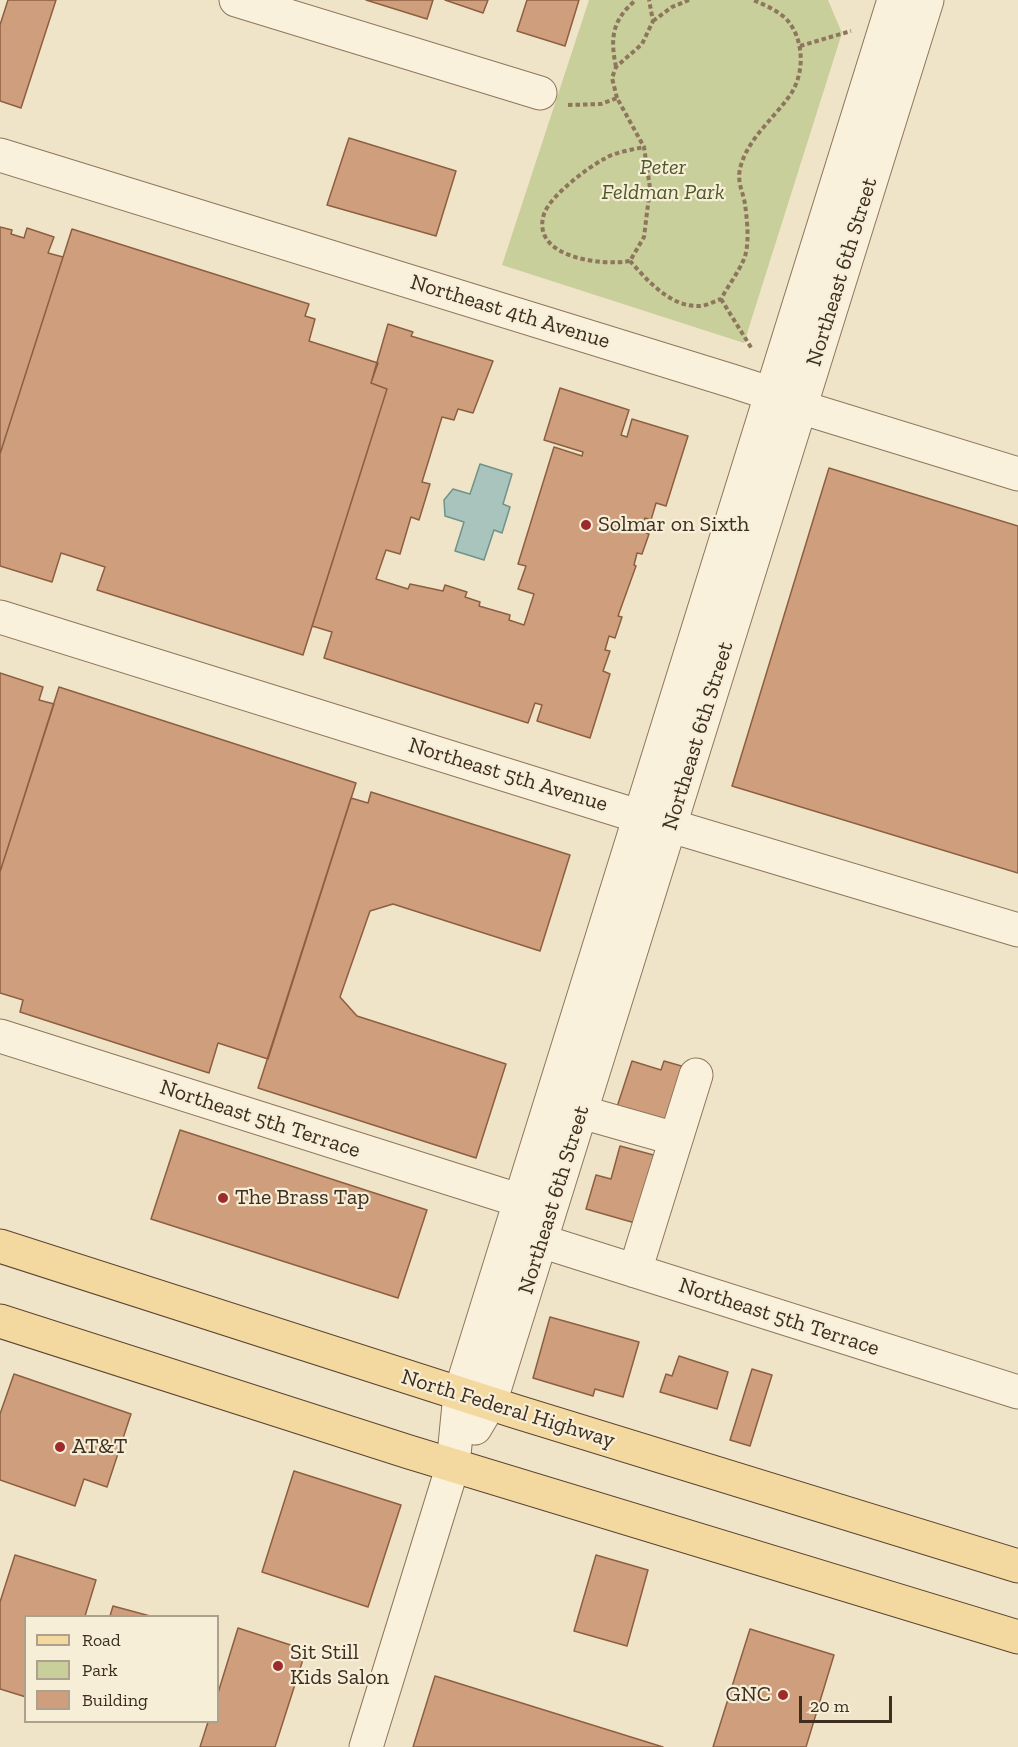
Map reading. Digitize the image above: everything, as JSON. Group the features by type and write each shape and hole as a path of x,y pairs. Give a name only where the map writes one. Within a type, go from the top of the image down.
{"main road":[{"name":"North Federal Highway","path":"0,1246 475,1399 1018,1566"},
{"path":"0,1321 453,1465 1018,1637"}],"street":[{"path":"236,0 540,93"},
{"name":"Northeast 6th Street","path":"475,1399 520,1201 656,821 786,401 894,0"},
{"name":"Northeast 6th Street","path":"786,401 927,0"},
{"name":"Northeast 4th Avenue","path":"0,155 1018,474"},
{"name":"Northeast 5th Avenue","path":"0,617 656,821 1018,930"},
{"name":"Northeast 6th Street","path":"366,1747 475,1399 541,1241 581,1112 656,821"},
{"name":"Northeast 5th Terrace","path":"0,1036 520,1201"},
{"path":"635,1271 696,1075"},
{"path":"581,1112 676,1139"},
{"name":"Northeast 5th Terrace","path":"541,1241 1018,1392"}],"path":[{"path":"616,67 611,43 617,21 636,0"},
{"path":"649,0 653,21"},
{"path":"644,147 605,158 552,199 543,215 543,231 550,243 567,255 613,264 630,261 644,237 650,188 644,147 617,98 612,78 616,67 642,44 653,21 672,7 689,0"},
{"path":"630,261 645,278 679,302 700,306 721,299 745,258 747,232 744,203 738,180 740,168 756,138 790,96 798,77 802,53 787,20 770,7 753,0"},
{"path":"800,46 851,31"},
{"path":"540,93 559,103 570,105 601,104 617,98"},
{"path":"721,299 754,353"}],"green space":[{"name":"Peter Feldman Park","path":"589,0 828,0 842,33 744,343 502,265"}],"water":[{"path":"480,464 512,474 503,504 510,507 502,533 494,530 484,560 455,551 464,522 445,516 444,500 453,489 470,494"}],"building":[{"path":"8,0 56,0 21,108 0,101 0,25"},
{"path":"366,0 433,0 427,19"},
{"path":"445,0 488,0 483,13"},
{"path":"527,0 579,0 565,46 517,31"},
{"path":"349,138 456,171 436,236 327,205"},
{"path":"0,227 12,230 11,234 24,238 27,228 54,237 48,253 63,257 0,454"},
{"path":"72,229 309,304 305,316 315,319 309,341 378,363 371,383 387,389 303,655 97,590 105,567 61,553 52,582 0,566 0,454"},
{"name":"Solmar on Sixth","path":"388,324 413,332 411,336 493,361 473,413 458,409 454,420 442,417 422,482 430,484 419,520 411,517 400,554 386,550 376,579 408,589 410,584 443,591 445,585 467,592 465,597 480,602 479,606 510,615 509,620 524,625 534,594 518,589 526,566 518,564 554,447 582,456 583,452 544,440 560,388 629,410 621,435 627,437 632,419 688,436 666,506 656,503 651,520 645,518 641,531 649,534 642,554 637,553 634,565 636,566 618,616 622,617 615,638 609,636 605,650 610,651 603,671 610,674 590,738 537,721 542,705 535,703 528,723 324,658 332,632 312,626 387,389 371,383"},
{"path":"829,468 1018,526 1018,873 732,786"},
{"path":"0,673 43,687 39,700 54,704 0,872"},
{"path":"59,687 356,783 268,1059 218,1043 209,1073 20,1012 23,1000 0,993 0,872"},
{"path":"371,792 570,855 540,951 393,904 370,911 340,997 357,1016 506,1064 476,1158 258,1088 351,798 368,803"},
{"path":"632,1061 661,1070 664,1061 685,1067 667,1126 616,1110"},
{"path":"180,1130 427,1210 398,1298 151,1219"},
{"path":"620,1146 661,1157 642,1225 586,1209 596,1175 611,1179"},
{"path":"550,1317 639,1342 623,1397 595,1389 593,1396 533,1378"},
{"path":"679,1356 728,1372 717,1409 660,1392 666,1374 672,1376"},
{"path":"752,1369 772,1375 750,1446 730,1440"},
{"name":"AT&T","path":"14,1374 131,1414 107,1487 84,1479 75,1506 0,1480 0,1414"},
{"path":"294,1471 401,1505 368,1607 262,1572"},
{"path":"15,1555 96,1580 85,1615 24,1615 24,1696 0,1689 0,1602"},
{"path":"596,1555 648,1570 627,1646 574,1631"},
{"path":"113,1606 146,1615 110,1615"},
{"path":"238,1628 306,1650 275,1747 200,1747 208,1723 219,1723 219,1690"},
{"path":"750,1629 834,1655 806,1747 713,1747"},
{"path":"435,1676 663,1747 413,1747"}],"place":[{"name":"Solmar on Sixth","path":"586,525"},
{"name":"The Brass Tap","path":"223,1198"},
{"name":"AT&T","path":"60,1447"},
{"name":"Sit Still Kids Salon","path":"278,1666"},
{"name":"GNC","path":"783,1695"}]}
